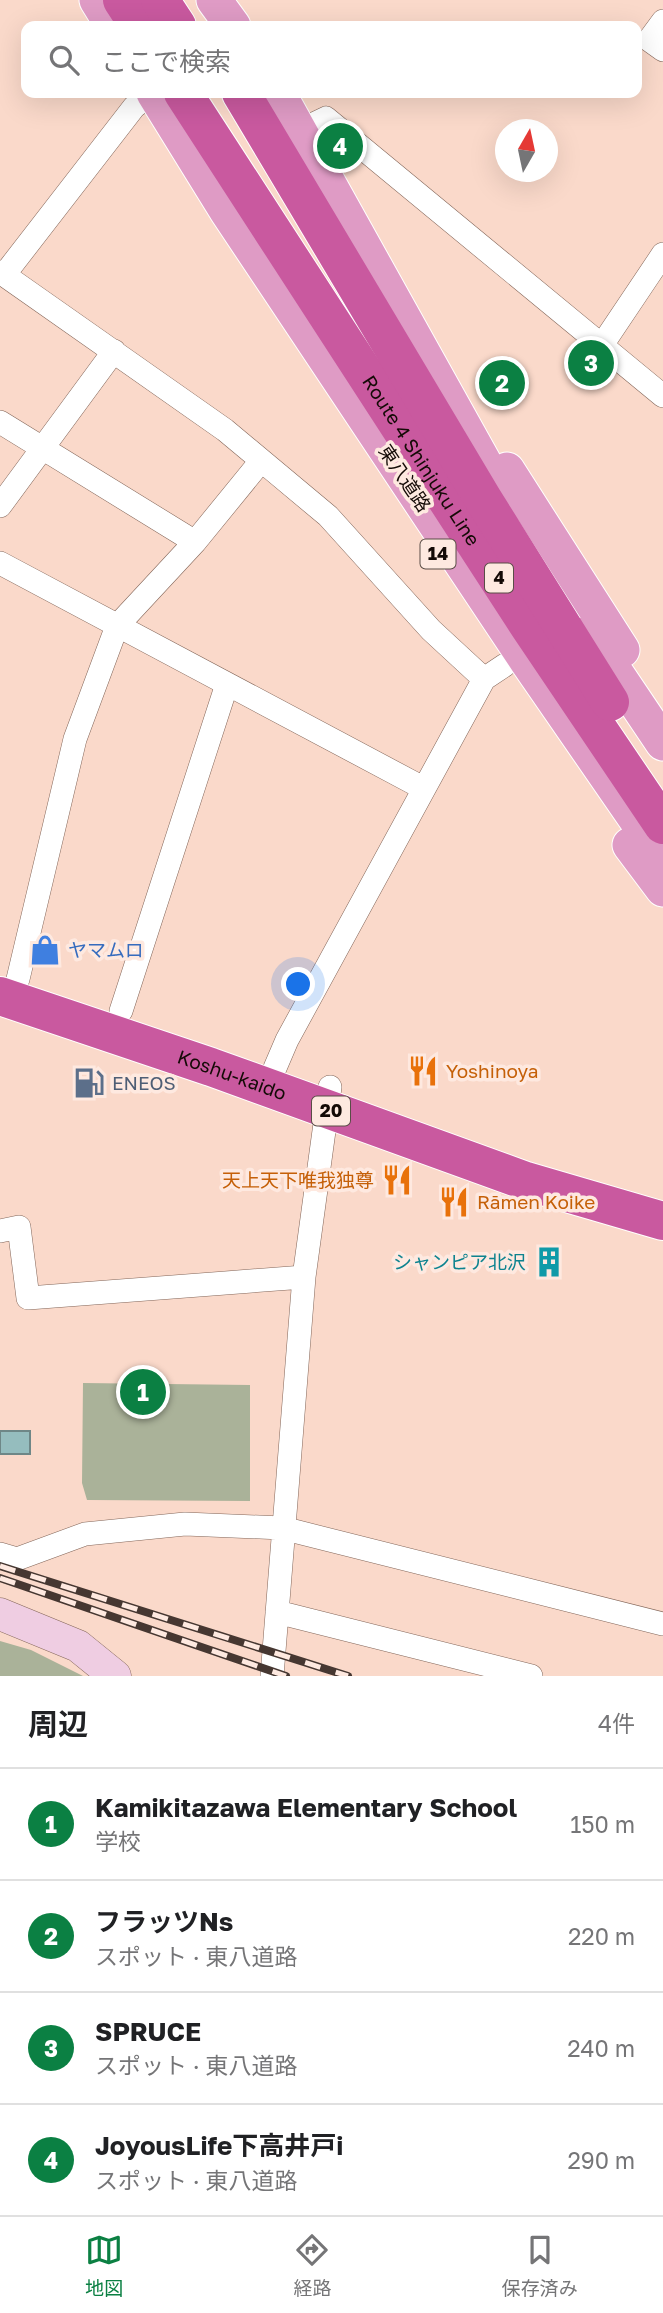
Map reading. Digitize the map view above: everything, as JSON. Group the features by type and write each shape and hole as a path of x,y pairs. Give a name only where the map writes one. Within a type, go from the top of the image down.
{"highway":[{"path":"122,0 136,21"},
{"path":"142,0 156,21"},
{"path":"160,0 174,21"},
{"path":"183,0 197,21"},
{"name":"Route 4 Shinjuku Line","path":"187,98 354,320 663,779"},
{"path":"203,98 354,320"},
{"path":"223,98 354,320"},
{"name":"Route 4 Shinjuku Line","path":"244,98 354,320 530,628 663,825"},
{"name":"Koshu-kaido","path":"6,983 121,1012 275,1068 329,1098 526,1181 663,1221"},
{"name":"Koshu-kaido","path":"6,983 329,1098 663,1196"}],"main road":[{"path":"97,0 110,21"},
{"path":"214,0 229,21"},
{"name":"東八道路","path":"156,98 227,211 663,858"},
{"path":"281,98 512,513 663,743"},
{"name":"14","path":"227,211 494,672 663,888"},
{"path":"365,249 663,712"}],"street":[{"path":"663,22 649,40 663,50"},
{"path":"146,98 134,107 2,273 225,430 328,516 431,630 494,672 424,788 286,1040 275,1068"},
{"path":"301,130 326,118 663,396"},
{"path":"601,345 663,254"},
{"path":"0,506 114,351"},
{"path":"0,422 195,542"},
{"path":"6,983 75,739 117,626 195,542 261,461"},
{"path":"0,563 424,788"},
{"path":"121,1012 228,684"},
{"path":"272,1676 304,1277 329,1098"},
{"path":"0,1231 19,1227 28,1298 304,1277"},
{"path":"0,1554 17,1559 85,1534 186,1524 282,1528 663,1624"},
{"path":"277,1612 531,1676"},
{"path":"0,1614 78,1646 116,1676"}],"green space":[{"path":"83,1383 250,1385 250,1501 87,1500 82,1483"},
{"path":"0,1641 31,1650 83,1676 0,1676"}],"water":[{"path":"0,1431 30,1431 30,1454 0,1454"}],"railway":[{"path":"0,1566 348,1676"},
{"path":"0,1578 286,1676"}],"place":[{"name":"JoyousLife下高井戸i","path":"340,146"},
{"name":"SPRUCE","path":"591,363"},
{"name":"フラッツNs","path":"502,383"},
{"name":"ヤマムロ","path":"45,950"},
{"name":"Yoshinoya","path":"423,1071"},
{"name":"ENEOS","path":"89,1083"},
{"name":"天上天下唯我独尊","path":"397,1180"},
{"name":"Rāmen Koike","path":"454,1202"},
{"name":"シャンピア北沢","path":"549,1262"},
{"name":"Kamikitazawa Elementary School","path":"143,1392"}]}
